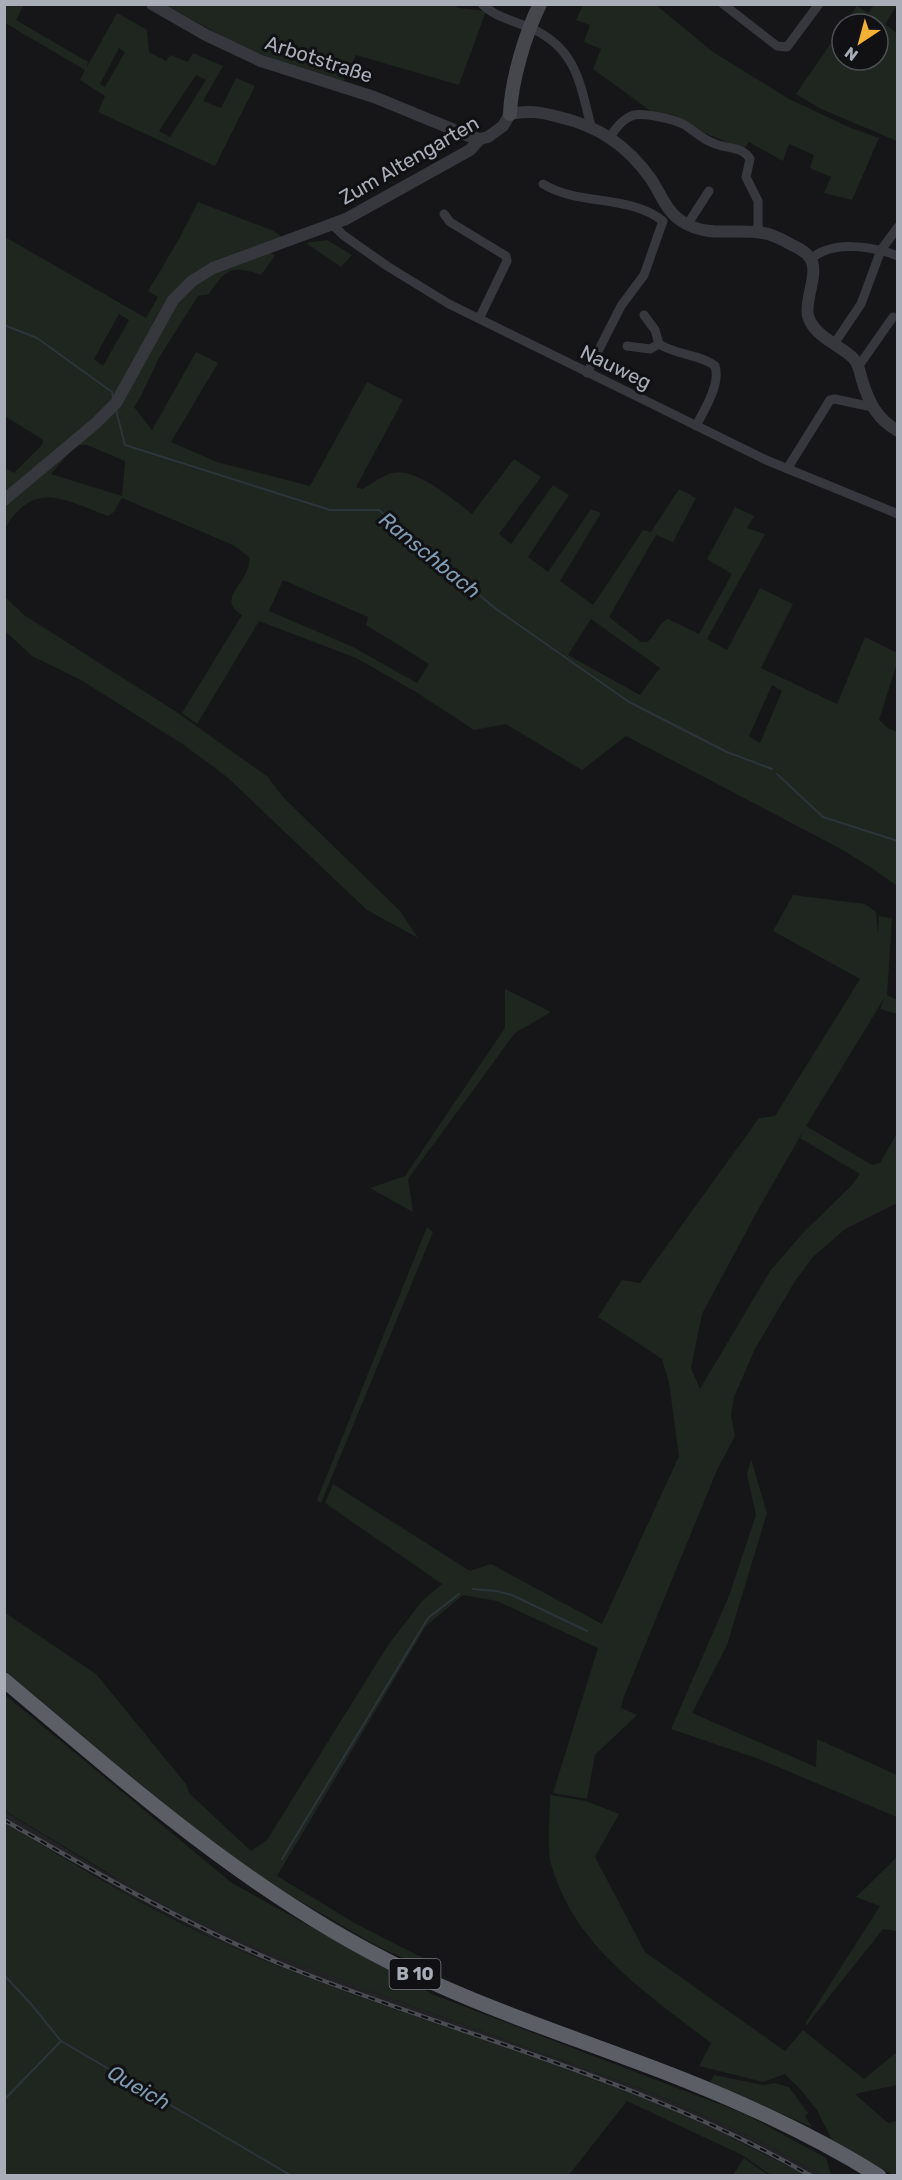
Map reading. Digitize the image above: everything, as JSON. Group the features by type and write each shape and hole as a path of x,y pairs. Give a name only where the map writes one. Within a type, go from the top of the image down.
{"highway":[{"name":"B 10","path":"4,1680 172,1820 233,1866 358,1945 454,1992 723,2096 809,2137 879,2175"}],"main road":[{"path":"510,114 511,97 529,28 540,4"}],"street":[{"name":"Arbotstraße","path":"152,4 206,35 261,62 374,97 480,139"},
{"path":"482,4 499,16 529,28 555,45 574,64 591,126"},
{"path":"723,4 782,48 787,47 819,4"},
{"path":"510,114 537,111 591,126 610,137 640,166 669,219"},
{"name":"Zum Altengarten","path":"4,500 114,405 173,300 187,285 213,268 333,225 464,154 480,139 488,137 503,126 510,114"},
{"path":"610,137 629,118 636,115 676,121 721,147 743,151 750,159 746,177 758,201 758,232"},
{"path":"543,184 564,192 642,209 714,232 758,232 782,239 800,249 811,259 813,271 808,317 817,330 854,359 872,407 883,421 897,431"},
{"path":"687,225 709,191"},
{"path":"444,214 450,222 507,256 507,261 478,319"},
{"path":"587,373 621,306 644,275 669,219"},
{"name":"Nauweg","path":"333,225 351,241 412,283 478,319 787,469 897,514"},
{"path":"834,344 861,304 881,250 897,227"},
{"path":"811,259 832,248 867,248 897,256"},
{"path":"644,315 655,330 659,344 670,351 707,361 715,366 714,385 696,426"},
{"path":"858,367 893,317"},
{"path":"627,346 650,349 659,344"},
{"path":"787,469 830,400 836,399 872,407"}],"shaded area":[{"path":"449,4 459,8 486,11 459,85 356,55 343,82 275,60 227,39 166,5"},
{"path":"6,5 24,5 16,20 88,62 87,67 117,13 147,30 149,52 166,61 170,55 188,62 193,53 223,66 203,101 221,108 236,78 255,86 215,166 98,112 105,96 80,80 85,70 5,23","holes":["119,48 125,52 105,87 100,84","196,75 206,80 170,137 159,131"]},
{"path":"583,5 656,5 713,52 789,99 851,128 879,138 852,200 824,193 831,177 810,168 814,155 789,144 783,161 749,142 744,149 695,129 675,115 652,112 593,69 601,49 584,42 590,25 576,20"},
{"path":"874,5 897,5 890,16 890,12 869,12"},
{"path":"857,6 866,12 853,12"},
{"path":"890,28 897,33 897,141 821,109 796,94 830,44 830,72 890,72"},
{"path":"198,202 274,231 286,240 265,251 275,255 261,275 243,270 230,271 220,279 209,294 198,296 160,356 134,407 152,430 196,352 218,363 171,442 217,462 310,486 367,382 403,400 356,487 363,489 392,473 402,472 434,486 472,514 514,459 541,477 499,534 511,544 553,485 569,495 528,557 548,572 591,509 601,513 560,581 593,605 643,530 651,532 679,489 696,498 673,542 656,535 609,617 641,642 647,642 668,619 699,634 732,574 707,559 735,507 754,516 747,528 765,534 707,639 727,650 760,588 793,604 761,668 837,704 865,637 897,653 897,663 879,720 897,732 897,886 841,849 626,736 582,770 506,724 474,730 416,692 356,658 259,621 197,724 182,713 242,615 234,609 231,602 246,574 249,557 233,545 122,498 114,512 108,516 64,500 39,498 28,503 16,513 5,528 5,468 14,473 42,445 43,440 5,416 5,237 146,318 158,297 148,291","holes":["119,314 129,320 103,366 94,359","76,445 87,445 125,461 122,496 51,474","283,580 368,617 366,625 429,664 417,683 353,647 269,611","591,619 660,668 640,695 568,655","772,685 782,691 760,743 749,736"]},
{"path":"327,240 352,255 341,267 306,243"},
{"path":"5,597 24,615 175,711 268,777 282,796 400,911 418,938 367,910 227,777 184,745 81,680 32,656 5,631"},
{"path":"793,895 865,904 876,912 878,933 879,916 892,918 887,995 897,1000 897,1014 880,1009 885,997 806,1126 872,1165 880,1163 897,1133 897,1203 845,1229 813,1257 795,1281 755,1349 734,1397 731,1416 735,1436 717,1470 623,1699 621,1708 637,1715 595,1755 587,1799 553,1793 598,1648 497,1601 463,1595 426,1626 277,1876 358,1925 439,1966 434,1972 379,1947 272,1885 197,1831 5,1673 4,1612 96,1674 186,1784 189,1793 251,1851 267,1840 388,1645 422,1601 442,1584 325,1503 333,1484 470,1571 491,1564 602,1624 679,1456 669,1383 662,1359 598,1317 622,1280 640,1283 759,1118 775,1116 860,979 773,931","holes":["805,1128 800,1138 860,1174 770,1271 700,1389 691,1368 702,1314"]},
{"path":"505,989 551,1012 515,1033 408,1179 413,1212 370,1188 405,1176 505,1028"},
{"path":"427,1227 433,1232 321,1503 317,1500"},
{"path":"751,1459 767,1513 727,1645 692,1713 816,1767 817,1739 897,1775 897,1817 759,1759 671,1729 729,1596 756,1515 747,1474"},
{"path":"4,1694 232,1883 434,1995 745,2114 826,2158 831,2175 822,2175 756,2139 653,2093 253,1946 181,1913 108,1873 5,1811"},
{"path":"550,1795 586,1801 619,1814 595,1857 645,1952 785,2051 803,2030 864,2079 897,2052 897,2085 855,2094 888,2123 897,2121 897,2175 893,2175 832,2140 817,2110 785,2074 763,2082 699,2066 711,2043 616,1966 577,1920 562,1894 550,1858"},
{"path":"4,1811 108,1874 376,1993 653,2093 756,2139 822,2175 805,2175 748,2145 594,2080 306,1976 222,1943 129,1895 5,1823"},
{"path":"4,1823 139,1901 223,1943 361,1997 621,2090 701,2124 805,2175 771,2175 742,2155 627,2101 569,2175 5,2175"},
{"path":"897,1857 897,1931 883,1929 806,2026 806,2022 880,1906 856,1897"},
{"path":"714,2075 763,2085 775,2083 789,2087 808,2113 805,2116 812,2127 710,2082"},
{"path":"744,2158 768,2175 733,2175"}],"waterway":[{"name":"Ranschbach","path":"4,325 37,338 112,392 113,399"},
{"name":"Ranschbach","path":"116,410 125,445 330,510 379,510 496,609 629,702 727,752 772,769"},
{"name":"Ranschbach","path":"777,774 823,817 898,841"},
{"path":"473,1589 512,1595 587,1631"},
{"path":"282,1859 428,1618 459,1594"},
{"name":"Queich","path":"4,1975 61,2041 292,2176"},
{"path":"4,2100 60,2042"}],"railway":[{"path":"4,1820 148,1901 260,1955 363,1995 623,2088 750,2143 811,2176"}]}
